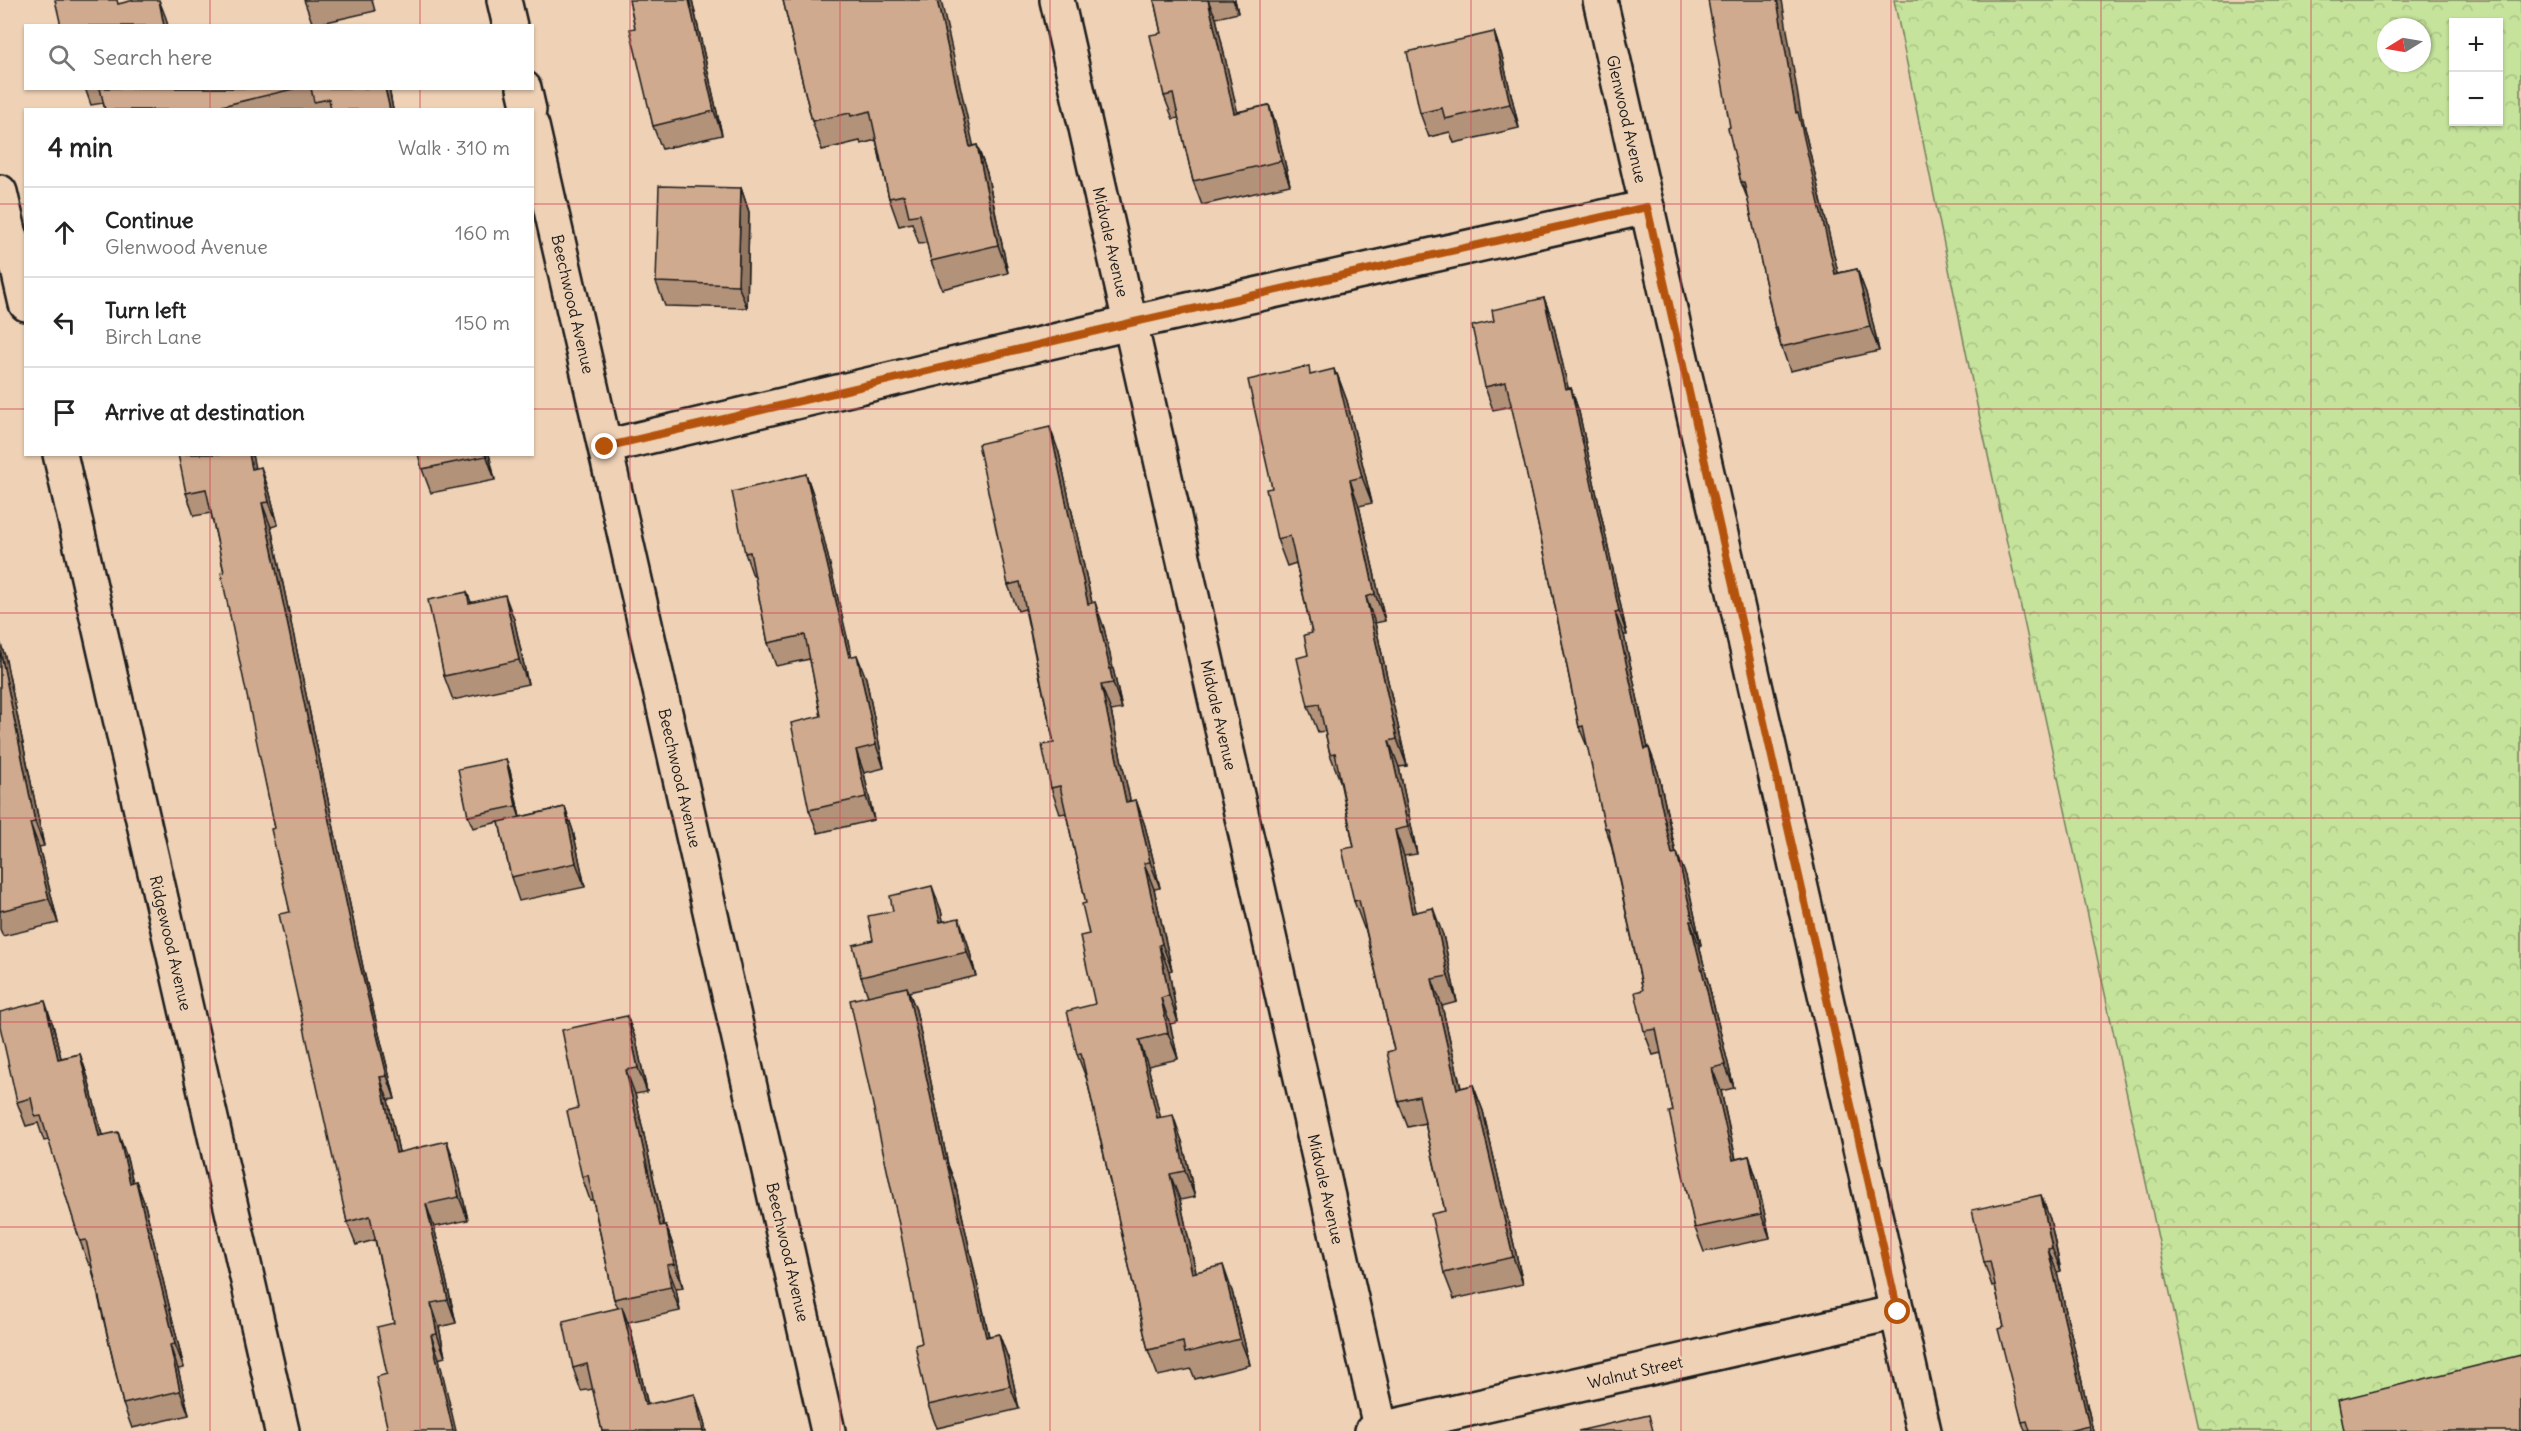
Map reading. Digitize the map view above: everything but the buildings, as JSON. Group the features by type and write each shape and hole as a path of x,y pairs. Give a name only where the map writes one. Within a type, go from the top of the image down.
{"street":[{"path":"504,0 510,24"},
{"name":"Midvale Avenue","path":"1057,0 1378,1430"},
{"name":"Glenwood Avenue","path":"1600,0 1924,1431"},
{"path":"524,90 529,108"},
{"name":"Beechwood Avenue","path":"534,135 828,1431"},
{"path":"0,192 24,295"},
{"path":"605,447 1130,323 1647,207"},
{"name":"Ridgewood Avenue","path":"60,456 282,1431"},
{"name":"Walnut Street","path":"1378,1430 1898,1312"}],"green space":[{"path":"1894,0 2521,0 2521,1393 2367,1431 2200,1431 1974,391"}],"route":[{"path":"605,447 1130,323 1647,207 1898,1312"}]}
